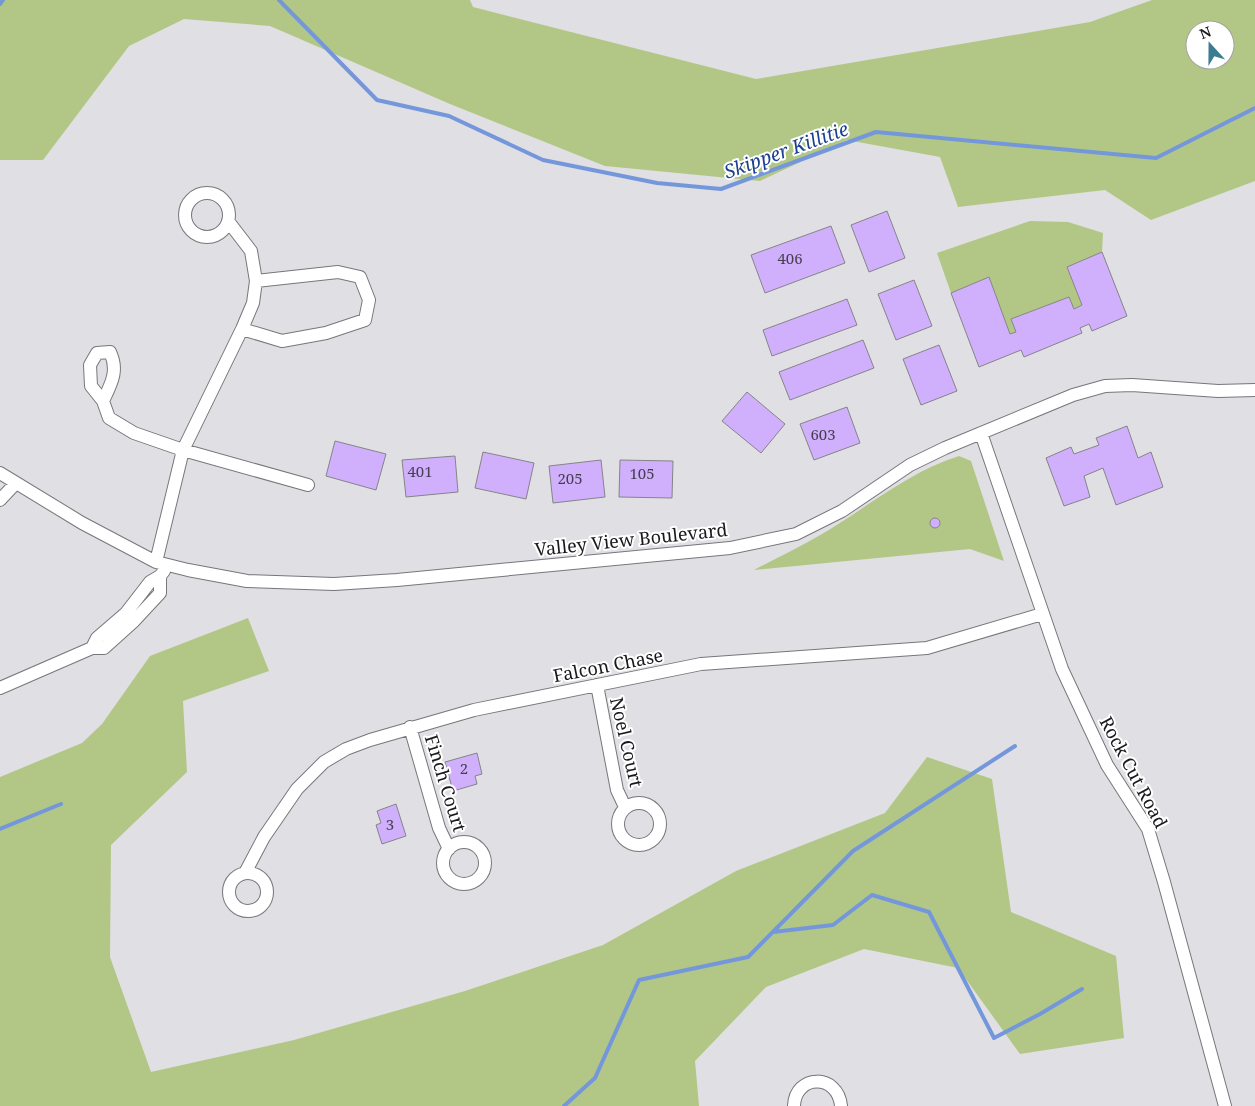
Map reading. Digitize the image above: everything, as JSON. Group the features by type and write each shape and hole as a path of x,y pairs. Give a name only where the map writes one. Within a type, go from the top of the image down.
{"street":[{"path":"156,562 183,450 253,303 256,281 251,251 228,221"},
{"path":"242,329 282,341 326,333 366,320 369,300 360,277 338,272 256,281"},
{"name":"Valley View Boulevard","path":"0,474 82,522 156,562 165,571 248,581 334,584 398,580 730,548 796,534 842,511 910,465 1073,395 1106,386 1132,385 1218,391 1255,390"},
{"path":"103,401 109,418 134,433 183,450 308,485"},
{"name":"Rock Cut Road","path":"981,434 1062,669 1106,765 1148,829 1225,1106"},
{"path":"0,500 16,483"},
{"path":"0,688 92,648 97,638 126,613 150,582 165,571"},
{"name":"Falcon Chase","path":"245,873 264,837 297,788 324,762 346,749 410,727 474,710 701,664 926,648 1042,614"},
{"name":"Noel Court","path":"597,685 617,790 626,807"},
{"name":"Finch Court","path":"410,727 439,828 449,849"},
{"path":"794,1106 797,1094 801,1088 815,1081 831,1085 840,1098 841,1106"}],"green space":[{"path":"0,0 470,0 473,7 756,79 1090,22 1152,0 1255,0 1255,181 1151,220 1105,190 958,207 940,157 847,140 760,181 605,166 450,104 270,26 184,19 129,46 43,160 0,160"},
{"path":"1030,221 1068,222 1103,233 1102,252 1067,267 1082,305 1074,309 1069,297 1011,319 1016,332 1010,334 989,277 951,293 937,253"},
{"path":"959,456 971,461 1004,561 970,549 754,570 822,534 905,481 940,463"},
{"path":"248,618 269,671 183,701 187,772 111,845 110,957 151,1072 294,1040 465,991 603,945 736,871 885,813 927,757 992,779 1011,912 1116,956 1124,1038 1020,1054 958,968 864,949 766,987 695,1061 699,1106 0,1106 0,777 82,743 102,724 150,656"}],"building":[{"path":"887,211 905,258 869,272 851,225"},
{"path":"831,226 845,263 765,293 751,255"},
{"path":"1102,252 1127,316 1092,331 1089,324 1080,328 1082,333 1024,357 1021,350 979,367 951,293 989,277 1010,334 1016,332 1011,319 1069,297 1074,309 1082,305 1067,267"},
{"path":"914,280 932,326 896,340 878,294"},
{"path":"847,299 857,325 772,356 763,330"},
{"path":"863,340 874,368 790,400 779,372"},
{"path":"939,345 957,391 921,405 903,359"},
{"path":"747,392 785,424 761,453 722,421"},
{"path":"847,407 860,443 814,460 800,424"},
{"path":"1127,426 1138,458 1151,452 1163,487 1116,505 1103,468 1084,476 1090,497 1064,506 1046,458 1071,447 1074,454 1099,445 1096,438"},
{"path":"335,441 386,454 376,490 326,476"},
{"path":"483,452 534,463 526,499 475,488"},
{"path":"455,456 458,492 406,497 402,460"},
{"path":"601,460 605,497 553,503 549,466"},
{"path":"620,460 673,461 672,498 619,497"},
{"path":"933,518 937,518 940,523 939,527 933,528 930,525 930,521"},
{"path":"477,753 482,774 475,776 477,784 453,791 445,762"},
{"path":"396,804 406,836 382,844 376,825 381,823 377,811"}],"waterway":[{"name":"Skipper Killitie","path":"0,4 3,0"},
{"name":"Skipper Killitie","path":"279,0 377,100 449,116 543,160 657,183 721,189 876,132 1156,158 1255,108"},
{"path":"564,1106 595,1078 639,980 748,957 853,851 1015,746"},
{"path":"0,829 61,804"},
{"path":"773,932 833,925 872,895 929,912 994,1038 1082,989"}]}
